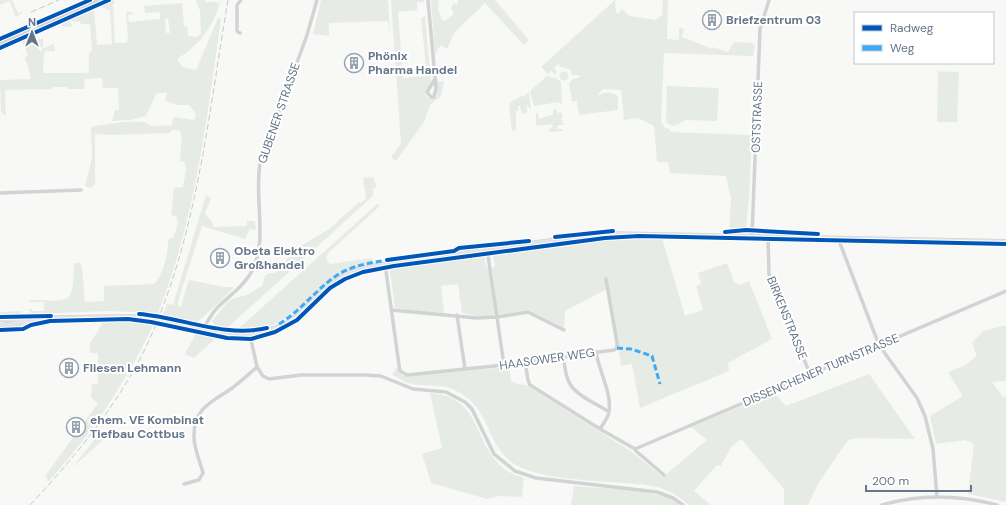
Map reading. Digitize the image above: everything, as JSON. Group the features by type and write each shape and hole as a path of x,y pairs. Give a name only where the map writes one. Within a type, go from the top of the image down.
{"main road":[{"path":"0,319 133,317 160,320 224,333 250,335 274,329 288,322 304,310 328,285 340,277 358,270 385,264 487,249 600,235 768,236 1006,242"},
{"path":"0,326 45,318"}],"street":[{"path":"0,43 100,0"},
{"path":"240,33 237,31 237,5 241,0"},
{"name":"GUBENER STRASSE","path":"203,329 217,307 243,284 252,271 256,261 259,247 258,186 260,164 307,35 317,0"},
{"path":"428,0 435,79"},
{"name":"OSTSTRASSE","path":"752,236 760,29 769,0"},
{"path":"0,193 81,190"},
{"name":"BIRKENSTRASSE","path":"768,236 769,274 810,374"},
{"path":"838,238 880,345 917,398 925,416 933,449 937,497"},
{"path":"487,249 504,365"},
{"path":"385,264 391,310 477,318 497,317 528,312 564,330"},
{"name":"HAASOWER WEG","path":"391,310 400,371 407,375 504,365 614,350 617,346 606,279"},
{"name":"DISSENCHENER TURNSTRASSE","path":"636,449 1006,291"},
{"path":"457,315 465,369"},
{"path":"250,335 257,367 263,376 269,378 314,375 381,376 413,389 446,392 465,402 472,410 494,454 515,471 536,478 657,492 673,498 683,505"},
{"path":"596,352 606,389 609,412 600,429"},
{"path":"563,356 566,376 570,385 578,392 609,412"},
{"path":"525,362 530,385 600,429 636,449 636,451 664,475"},
{"path":"184,484 199,480 203,473 194,437 195,425 199,414 212,399 231,388 257,367"},
{"path":"882,505 906,500 937,497 972,500 997,505"},
{"path":"972,500 972,505"}],"shaded area":[{"path":"0,0 12,0 18,13 24,11 17,17 15,16 10,1 0,5"},
{"path":"92,0 96,0 29,28"},
{"path":"113,0 115,3 113,4 115,43 126,43 128,37 126,12 132,12 133,14 128,15 129,22 160,19 160,12 145,13 144,6 182,3 184,26 187,26 188,36 196,37 201,34 200,11 196,0 216,2 217,4 220,0 215,18 205,34 192,48 177,59 182,67 196,70 218,18 221,19 205,131 191,205 171,278 158,313 109,311 32,314 28,309 32,309 32,311 44,311 44,302 29,302 29,300 54,301 67,298 70,294 74,278 74,263 80,263 82,267 85,302 104,301 104,286 154,284 165,264 168,240 173,237 177,226 178,221 176,216 171,215 174,188 183,187 186,170 185,162 180,161 182,140 179,130 172,130 170,133 95,134 95,185 90,188 85,186 92,158 91,128 94,126 123,122 146,122 152,126 171,126 174,117 194,120 196,114 189,105 177,105 165,101 167,93 158,93 155,96 146,116 130,120 112,121 115,110 119,110 118,88 103,88 102,78 85,79 84,89 53,87 51,89 5,90 6,116 1,112 0,80 30,79 30,73 25,58 28,55 21,40 43,39 43,49 54,43 55,51 46,51 44,54 43,73 89,73 89,52 92,51 90,24 81,24 80,21 74,22 70,20 72,27 62,26 60,23 98,7 94,11 97,45 112,44 110,10 102,8 101,6","holes":["168,18 170,33 166,33 165,19"]},
{"path":"321,0 388,0 390,33 388,21 329,23 329,36 313,34"},
{"path":"391,0 424,0 424,2 417,2 417,10 398,12 402,64 397,67 397,69 401,69 403,78 427,76 421,18 425,16 431,82 425,91 427,97 431,99 437,97 437,80 439,82 444,81 441,96 430,105 424,122 396,161 391,157 401,144"},
{"path":"431,0 439,0 438,9 442,20 445,21 454,14 451,8 454,3 458,5 458,0 495,0 529,40 524,45 485,3 454,33 447,49 441,45 435,54"},
{"path":"615,0 617,0 615,2 616,12 618,14 622,9 629,16 656,20 662,15 663,0 668,0 667,39 679,40 679,28 684,29 682,37 712,49 713,47 728,52 734,42 752,43 755,45 753,56 664,53 661,122 665,128 670,129 670,132 752,135 746,228 742,230 729,230 731,199 726,176 670,173 668,162 657,162 654,126 638,118 624,120 621,90 603,89 598,94 609,92 618,96 618,110 579,115 577,101 572,101 569,84 573,79 578,78 580,75 572,75 571,70 561,67 558,64 554,68 557,71 555,75 551,71 548,74 541,67"},
{"path":"68,16 70,17 25,36 25,35"},
{"path":"938,71 959,72 957,122 937,122"},
{"path":"562,72 566,72 568,76 566,80 562,80 560,78 560,74"},
{"path":"547,76 556,78 561,82 562,104 559,102 534,106 530,91"},
{"path":"667,86 719,88 717,121 686,120 674,126 668,124 666,120"},
{"path":"529,92 531,110 527,105 527,113 522,114 520,106 518,106 518,111 516,111 516,130 512,131 509,104 521,96 523,97"},
{"path":"557,109 557,113 561,112 563,116 561,118 564,125 557,125 558,129 562,129 562,131 549,132 550,128 553,127 552,124 536,126 536,113 538,113 539,119 553,114 553,110"},
{"path":"373,177 377,187 373,189 373,196 226,329 215,326 212,321 229,300 246,295 262,286 265,276 269,273 274,273 299,247 329,229 359,202 361,203 366,198 363,178"},
{"path":"206,195 211,198 205,213 212,221 213,227 247,226 247,221 255,221 256,230 250,229 245,239 202,226 177,305 181,307 188,282 190,280 223,287 233,287 233,289 208,313 195,323 163,315 167,304 173,305"},
{"path":"379,204 380,206 328,253 326,259 330,264 372,258 373,262 338,274 296,311 273,325 256,329 237,330 376,205"},
{"path":"662,238 685,316 703,310 696,286 701,284 698,273 727,263 734,282 739,285 749,281 772,339 728,363 729,371 640,408 632,364 621,366 609,288 565,311 564,328 529,310 498,315 492,268 495,267 493,254 603,239"},
{"path":"484,255 486,267 489,267 495,313 493,316 477,316 462,313 458,284 441,286 444,313 395,308 390,272 391,267"},
{"path":"22,311 19,315 0,315 0,312"},
{"path":"103,322 154,324 143,346 107,407 79,445 48,482 46,475 98,403 91,398 92,384 98,384 98,353 90,353 90,344"},
{"path":"1006,326 1006,381 992,382 1003,397 1006,395 1006,502 968,494 974,444 965,440 936,444 930,416 963,396 948,372 964,366 977,356 972,343 983,331"},
{"path":"196,333 217,337 194,358 185,354"},
{"path":"397,366 399,373 404,376 509,367 511,381 517,384 526,385 632,452 663,477 707,440 691,427 774,393 786,406 869,374 915,439 858,438 848,440 819,482 808,505 784,505 784,489 741,439 731,447 721,466 717,465 694,491 711,505 689,505 673,493 658,487 569,479 551,476 520,467 502,452 481,414 466,397 451,388 408,383 392,375"},
{"path":"430,393 446,396 458,402 467,410 491,454 500,465 505,470 524,478 522,497 499,496 487,499 431,483 422,454 442,448"},
{"path":"101,431 106,437 72,468"},
{"path":"574,486 645,492 671,499 680,505 571,505"}],"railway":[{"path":"31,12 59,0"},
{"path":"30,505 79,449 122,390 146,347 163,306 178,263 199,176 228,0"}],"marked path":[{"path":"279,324 339,274 357,266 390,260"},
{"path":"617,348 631,349 652,356 660,384"}],"cycle path":[{"path":"0,39 90,0"},
{"path":"0,48 109,0"},
{"path":"725,232 746,230 818,234"},
{"path":"555,237 613,231"},
{"path":"0,330 23,329 31,325 50,321 128,319 151,322 227,338 251,339 275,332 297,320 330,288 345,279 363,272 394,266 605,238 639,236 1006,244"},
{"path":"387,260 454,251 459,248 529,241"},
{"path":"139,314 219,329 251,330 267,328"},
{"path":"0,317 51,316"}],"place":[{"name":"Briefzentrum 03","path":"712,20"},
{"name":"Phönix Pharma Handel","path":"354,63"},
{"name":"Obeta Elektro Großhandel","path":"220,258"},
{"name":"Fliesen Lehmann","path":"69,368"},
{"name":"ehem. VE Kombinat Tiefbau Cottbus","path":"76,427"}]}
